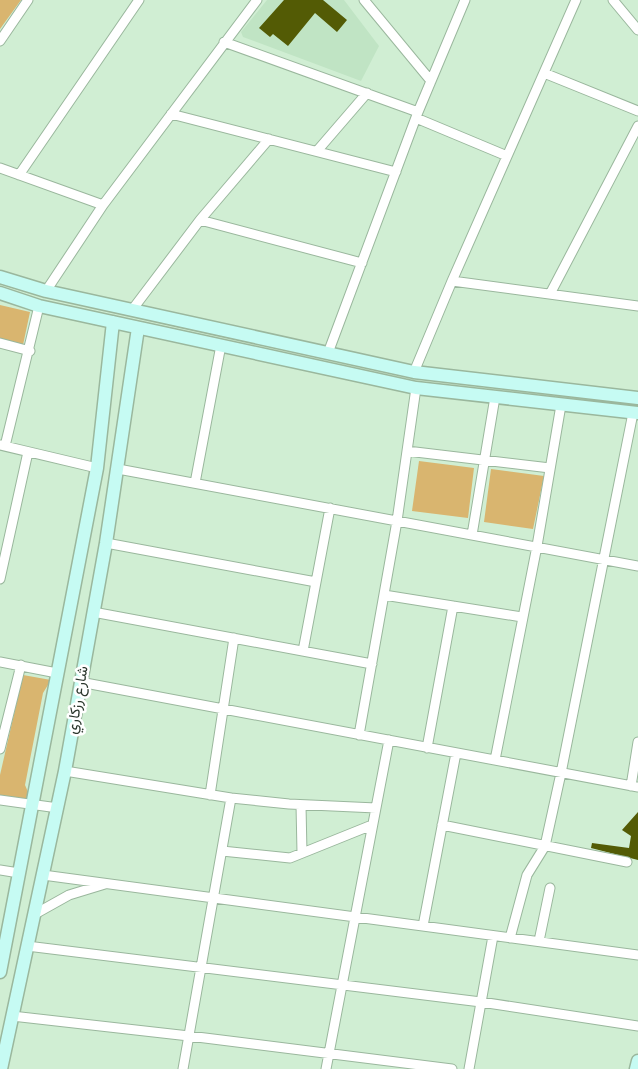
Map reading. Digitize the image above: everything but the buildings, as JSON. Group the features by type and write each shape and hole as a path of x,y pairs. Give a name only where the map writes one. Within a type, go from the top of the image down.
{"street":[{"path":"0,41 28,0"},
{"path":"19,175 139,0"},
{"path":"46,290 103,205 257,0"},
{"path":"364,0 431,81"},
{"path":"328,354 417,115 464,0"},
{"path":"414,372 576,0"},
{"path":"613,0 638,30"},
{"path":"224,42 367,94 507,156"},
{"path":"544,73 638,111"},
{"path":"316,151 367,94"},
{"path":"171,114 396,172"},
{"path":"550,294 638,126"},
{"path":"132,310 200,220 269,139"},
{"path":"0,168 103,205"},
{"path":"200,220 362,264"},
{"path":"0,277 132,310 414,372 638,398"},
{"path":"13,281 4,295 39,306 366,378 416,388 635,413 561,773 544,846 526,876 510,938"},
{"path":"452,281 638,306"},
{"path":"39,306 30,351 3,445 97,468"},
{"name":"شارع رزكاري","path":"0,972 3,947 33,804 97,468 113,322"},
{"name":"شارع رزكاري","path":"1,1069 65,772 106,543 138,328"},
{"path":"0,343 30,351"},
{"path":"195,483 221,346"},
{"path":"366,378 369,363"},
{"path":"109,369 132,372"},
{"path":"360,735 397,521 416,388"},
{"path":"472,535 496,397"},
{"path":"495,760 537,546 561,405"},
{"path":"407,451 550,468"},
{"path":"0,579 28,452"},
{"path":"118,469 638,566"},
{"path":"303,651 330,508"},
{"path":"106,543 316,582"},
{"path":"384,595 522,617"},
{"path":"427,748 453,606"},
{"path":"93,612 372,664"},
{"path":"210,794 234,638"},
{"path":"0,662 58,672"},
{"path":"0,749 21,665"},
{"path":"80,682 634,787 638,742"},
{"path":"326,1069 389,740"},
{"path":"423,926 456,753"},
{"path":"65,772 231,798 301,805 376,808"},
{"path":"183,1069 231,798"},
{"path":"0,800 58,808"},
{"path":"301,805 302,853"},
{"path":"222,851 290,858 372,825"},
{"path":"442,825 627,862"},
{"path":"0,870 19,873"},
{"path":"43,875 109,882 638,955"},
{"path":"35,914 69,895 109,882"},
{"path":"539,941 550,888"},
{"path":"469,1069 493,936"},
{"path":"27,946 202,966 481,1002 638,1026"},
{"path":"12,1016 452,1069"},
{"path":"636,1069 638,1061"}],"shaded area":[{"path":"0,0 21,0 0,29"},
{"path":"267,0 344,0 379,46 361,81 243,37 241,32"},
{"path":"0,305 30,312 23,345 0,339"},
{"path":"419,461 474,468 468,518 412,511"},
{"path":"491,469 544,476 533,529 484,522"},
{"path":"23,675 51,680 43,693 25,785 28,799 0,795 0,775"}]}
